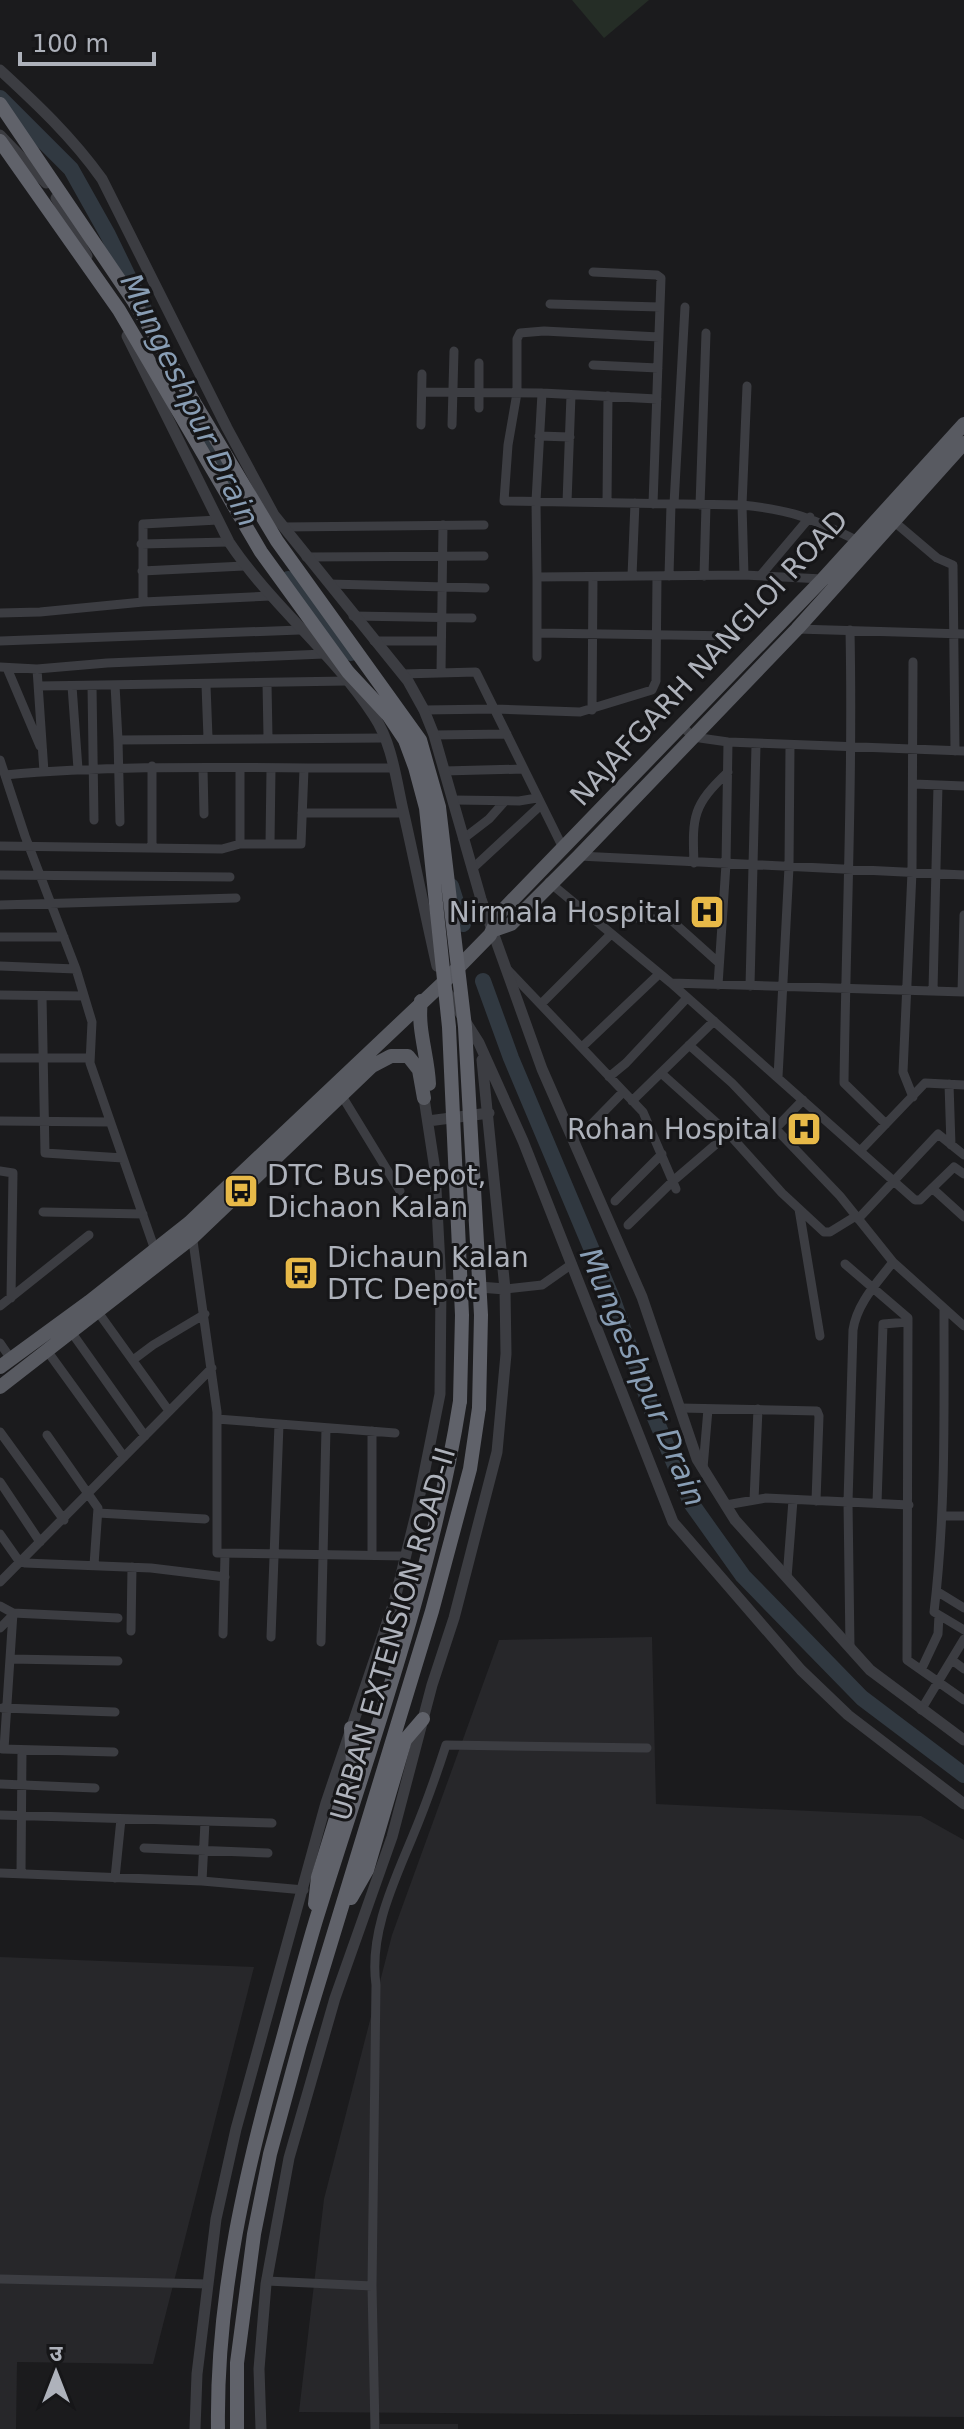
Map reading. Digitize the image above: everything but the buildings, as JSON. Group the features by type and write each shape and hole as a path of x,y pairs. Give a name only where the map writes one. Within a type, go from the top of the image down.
{"highway":[{"name":"URBAN EXTENSION ROAD-II","path":"0,104 133,300 277,541 420,740 439,807 465,1027 481,1315 479,1408 470,1469 455,1531 274,2141 254,2234 237,2363 237,2429"},
{"name":"URBAN EXTENSION ROAD-II","path":"0,141 119,310 261,552 348,672 389,716 405,740 426,808 449,1027 462,1315 460,1401 450,1464 379,1722 317,1917 251,2150 234,2236 222,2332 218,2429"},
{"path":"336,1927 367,1870 405,1740 423,1719"},
{"path":"317,1917 318,1877 353,1763 351,1728"}],"main road":[{"name":"NAJAFGARH NANGLOI ROAD","path":"545,879 564,850 797,629 964,424"},
{"name":"NAJAFGARH NANGLOI ROAD","path":"268,1159 494,930 501,912 579,856 856,540 888,516 964,443"},
{"path":"421,1001 419,1016 429,1083 424,1098"},
{"path":"0,1387 98,1312 372,1066 385,1058 408,1056 419,1070 424,1098"},
{"path":"6,1363 158,1257"}],"street":[{"path":"0,70 63,131 102,179 274,515 402,674 424,710 472,869 542,1069 642,1297 703,1468 735,1520 870,1670 964,1740"},
{"path":"0,134 29,163 60,204 229,542 244,566 324,654 374,716 394,768 443,982 479,1043 554,1216 673,1522 801,1670 848,1715 964,1804"},
{"path":"593,272 659,276 653,504"},
{"path":"550,304 660,307"},
{"path":"669,576 685,307"},
{"path":"659,337 544,331 520,333 517,339 517,393 502,498 506,503 607,502 773,508 810,517 856,540"},
{"path":"704,576 706,333"},
{"path":"452,425 454,351"},
{"path":"479,363 479,408"},
{"path":"593,365 658,368"},
{"path":"421,425 422,374"},
{"path":"744,575 742,505 747,386"},
{"path":"422,392 542,393 657,399"},
{"path":"537,657 536,501 542,393"},
{"path":"567,502 571,395"},
{"path":"607,502 608,396"},
{"path":"539,436 570,437"},
{"path":"632,576 635,503"},
{"path":"688,732 756,745 959,751 959,565 937,558 888,516"},
{"path":"761,575 810,517"},
{"path":"143,602 143,524 218,520"},
{"path":"441,673 443,525"},
{"path":"283,527 484,525"},
{"path":"141,544 229,542"},
{"path":"306,557 484,556"},
{"path":"142,571 244,566"},
{"path":"537,577 761,575 823,579"},
{"path":"424,710 580,712 652,690 656,681 657,576"},
{"path":"592,710 593,577"},
{"path":"329,584 485,588"},
{"path":"0,613 271,596"},
{"path":"353,616 472,618"},
{"path":"797,629 960,634"},
{"path":"0,641 300,630"},
{"path":"850,630 852,748 844,1083 886,1124"},
{"path":"537,633 737,636"},
{"path":"374,641 441,641"},
{"path":"43,753 4,668 37,669 324,654"},
{"path":"913,662 912,872 903,1072 913,1097"},
{"path":"37,669 44,772"},
{"path":"402,674 476,672 564,850"},
{"path":"39,686 347,681"},
{"path":"267,683 268,737"},
{"path":"115,685 120,822"},
{"path":"206,685 208,738"},
{"path":"72,686 78,769"},
{"path":"92,686 94,820"},
{"path":"434,735 507,734"},
{"path":"118,740 384,738"},
{"path":"718,985 726,864 728,742"},
{"path":"750,986 756,745"},
{"path":"778,1077 789,867 790,746"},
{"path":"0,760 5,775 5,792 76,969 92,1022 89,1058 158,1257"},
{"path":"5,775 152,766 240,770 394,768"},
{"path":"152,766 152,848"},
{"path":"203,768 204,814"},
{"path":"270,844 271,769"},
{"path":"0,846 222,849 240,844 301,844 304,769"},
{"path":"444,771 523,769"},
{"path":"240,770 240,844"},
{"path":"694,863 693,834 697,807 728,772"},
{"path":"914,784 964,786"},
{"path":"933,990 938,785"},
{"path":"453,800 539,801"},
{"path":"463,839 505,801"},
{"path":"472,869 539,801"},
{"path":"302,813 404,813"},
{"path":"579,856 964,875"},
{"path":"0,875 230,877"},
{"path":"545,879 671,983 918,1201 954,1167 964,1174"},
{"path":"0,905 50,901 236,898"},
{"path":"589,915 671,920 719,963"},
{"path":"671,983 963,992 964,915"},
{"path":"541,1004 611,934"},
{"path":"0,937 64,937"},
{"path":"0,966 76,969"},
{"path":"507,969 648,1119 674,1185"},
{"path":"582,1047 659,974"},
{"path":"0,995 84,996"},
{"path":"42,996 45,1153 123,1158"},
{"path":"609,1077 687,998"},
{"path":"632,1101 714,1021"},
{"path":"261,2429 259,2369 267,2281 289,2158 335,1998 392,1837 497,1452 506,1354 505,1289 489,1113 479,1043"},
{"path":"689,1045 732,1083 840,1196 893,1262 964,1326"},
{"path":"0,1058 89,1058"},
{"path":"661,1073 728,1133 824,1232 830,1232 857,1217 938,1134 964,1155"},
{"path":"861,1150 925,1083 964,1085"},
{"path":"949,1084 951,1145"},
{"path":"581,1135 623,1092"},
{"path":"342,1096 400,1191"},
{"path":"195,2429 197,2374 216,2219 236,2129 326,1803 390,1614 406,1556 440,1394 441,1284 435,1170 424,1098"},
{"path":"775,1129 803,1100"},
{"path":"428,1121 489,1113"},
{"path":"0,1121 110,1122"},
{"path":"628,1225 715,1145"},
{"path":"615,1201 662,1154"},
{"path":"0,1171 13,1173 11,1298"},
{"path":"932,1188 964,1217"},
{"path":"799,1209 820,1336"},
{"path":"43,1212 143,1214"},
{"path":"191,1230 205,1314 217,1419 216,1551 220,1555 406,1556"},
{"path":"0,1306 89,1235"},
{"path":"850,1647 848,1502 853,1330 858,1311 893,1262"},
{"path":"441,1284 505,1289 542,1285 572,1264"},
{"path":"845,1264 907,1317 907,1660 964,1700"},
{"path":"944,1309 942,1516 934,1612 964,1630"},
{"path":"98,1312 169,1411"},
{"path":"133,1360 205,1314"},
{"path":"877,1503 883,1324 908,1322"},
{"path":"72,1333 145,1436"},
{"path":"0,1343 6,1363"},
{"path":"48,1352 124,1457"},
{"path":"0,1582 212,1368"},
{"path":"680,1408 819,1413 816,1501"},
{"path":"703,1468 708,1409"},
{"path":"754,1500 758,1409"},
{"path":"217,1419 395,1433"},
{"path":"271,1637 279,1424"},
{"path":"321,1642 326,1428"},
{"path":"372,1431 372,1555"},
{"path":"0,1432 64,1520"},
{"path":"47,1435 98,1513 94,1565"},
{"path":"0,1482 40,1542"},
{"path":"726,1505 754,1500 793,1500 909,1505"},
{"path":"787,1578 793,1500"},
{"path":"98,1513 205,1519"},
{"path":"942,1516 964,1516"},
{"path":"0,1534 21,1562"},
{"path":"223,1634 225,1554"},
{"path":"21,1562 132,1567 225,1577"},
{"path":"131,1631 132,1567"},
{"path":"938,1592 960,1606 963,1594"},
{"path":"0,1606 13,1614 118,1618"},
{"path":"0,1628 13,1614"},
{"path":"13,1614 2,1749 114,1752"},
{"path":"921,1670 938,1634 939,1615"},
{"path":"921,1710 964,1639"},
{"path":"10,1659 118,1661"},
{"path":"952,1660 964,1669"},
{"path":"3,1708 115,1712"},
{"path":"375,2429 372,2286 374,1969 378,1933 389,1896 446,1745 647,1748"},
{"path":"21,1874 22,1750"},
{"path":"0,1784 95,1788"},
{"path":"0,1815 272,1823"},
{"path":"115,1878 121,1819"},
{"path":"202,1881 205,1822"},
{"path":"144,1848 268,1853"},
{"path":"0,1873 202,1881 304,1890"},
{"path":"374,1890 389,1896"},
{"path":"0,2279 208,2284"},
{"path":"267,2281 372,2286"}],"shaded area":[{"path":"572,0 649,0 604,38"},
{"path":"652,1637 656,1804 921,1816 964,1840 964,2417 299,2412 324,2199 392,1935 499,1640"},
{"path":"0,1957 254,1967 153,2364 17,2362 16,2429 0,2429"},
{"path":"380,2424 458,2424 458,2429 380,2429"}],"waterway":[{"name":"Mungeshpur Drain","path":"0,98 71,169 144,309"},
{"name":"Mungeshpur Drain","path":"194,413 230,489"},
{"name":"Mungeshpur Drain","path":"288,579 351,653"},
{"name":"Mungeshpur Drain","path":"451,886 463,924"},
{"name":"Mungeshpur Drain","path":"483,981 511,1058 613,1300 652,1411 691,1503 743,1576 862,1698 964,1775"}],"place":[{"name":"Nirmala Hospital","path":"707,912"},
{"name":"Rohan Hospital","path":"804,1129"},
{"name":"DTC Bus Depot, Dichaon Kalan","path":"241,1191"},
{"name":"Dichaun Kalan DTC Depot","path":"301,1273"}]}
